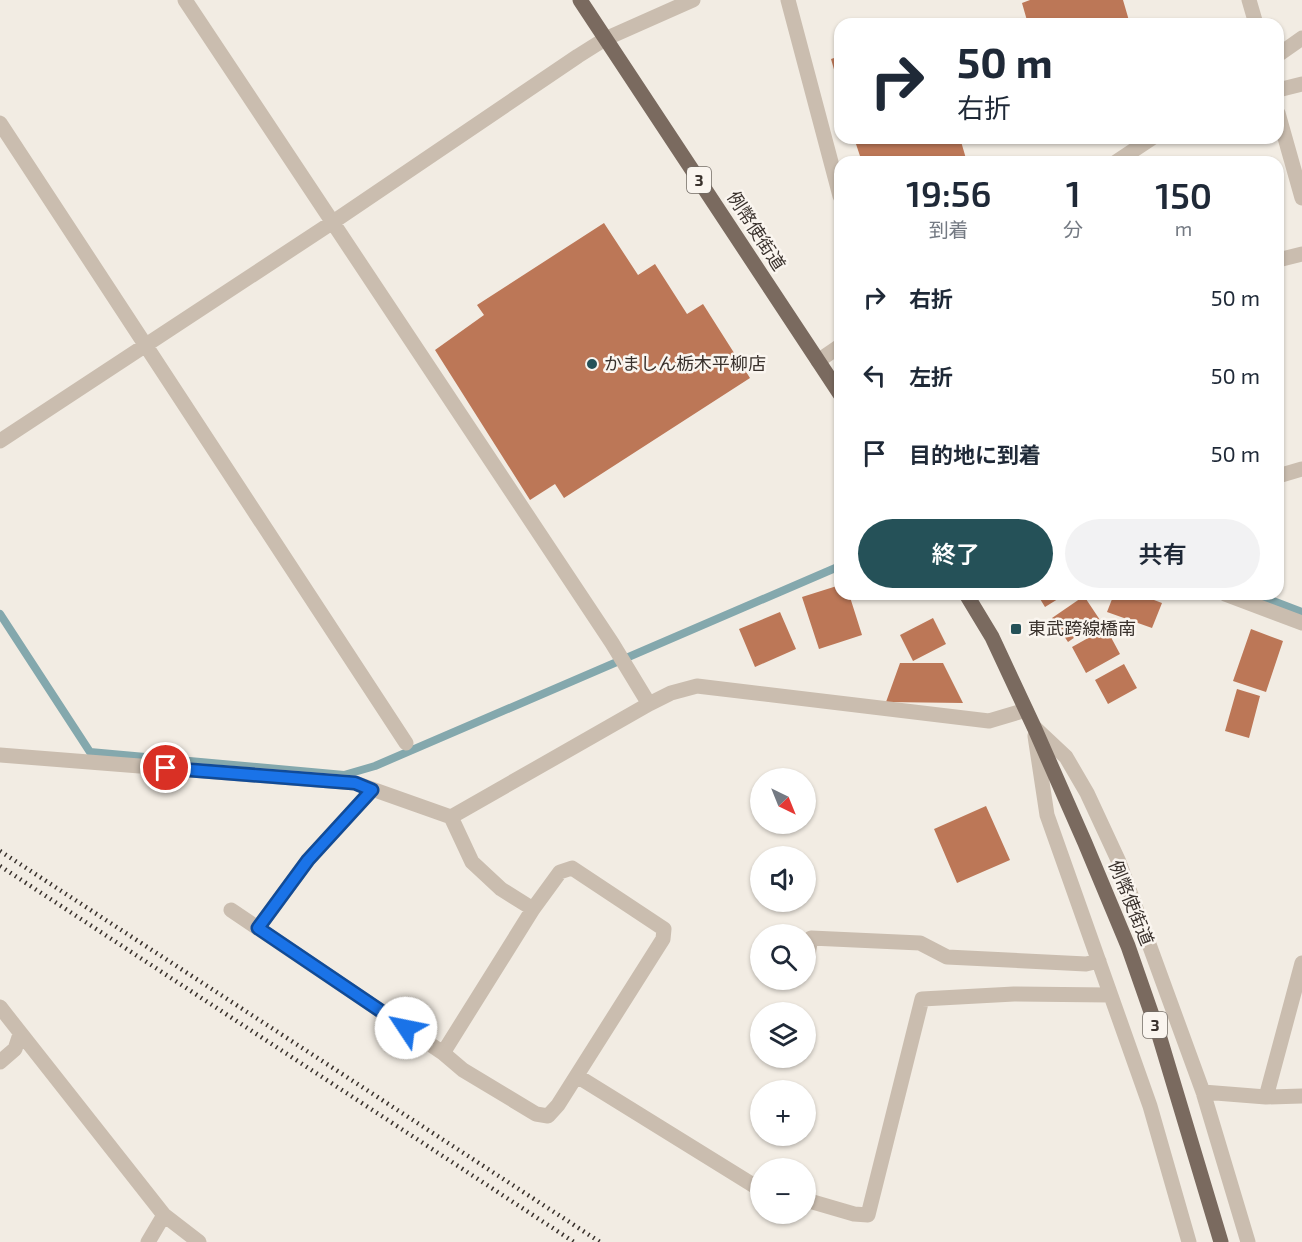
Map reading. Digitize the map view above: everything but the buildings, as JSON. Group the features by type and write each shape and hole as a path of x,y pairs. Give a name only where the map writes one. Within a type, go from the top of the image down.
{"main road":[{"name":"例幣使街道","path":"580,0 834,385"},
{"name":"例幣使街道","path":"970,600 992,637 1034,727 1128,946 1159,1035 1221,1242"}],"street":[{"path":"185,0 612,643 649,704"},
{"path":"0,441 333,222 605,39 693,0"},
{"path":"788,0 834,173"},
{"path":"1249,0 1254,18"},
{"path":"1284,51 1302,38"},
{"path":"1284,88 1302,84"},
{"path":"0,123 406,743"},
{"path":"1284,133 1301,188"},
{"path":"1125,156 1143,144"},
{"path":"1284,258 1302,254"},
{"path":"818,361 834,350"},
{"path":"1284,474 1302,469"},
{"path":"1242,600 1302,623"},
{"path":"451,817 649,704 671,693 697,686 989,721 1026,710"},
{"path":"1034,727 1047,815 1150,1106 1189,1242"},
{"path":"1034,727 1066,757 1087,793 1119,862 1203,1092 1248,1242"},
{"path":"0,755 355,783 451,817 472,862 501,890 533,909"},
{"path":"258,928 308,860 372,790"},
{"path":"231,910 443,1053 463,1070 536,1114 548,1116 558,1106 663,939 664,929 572,868 560,872 533,909 443,1053"},
{"path":"816,938 920,942 947,957 1086,964 1099,961"},
{"path":"1266,1097 1302,963"},
{"path":"816,1203 854,1214 868,1215 922,999 1014,994 1110,994"},
{"path":"0,1007 165,1215 199,1242"},
{"path":"0,1062 15,1049 20,1034"},
{"path":"577,1076 750,1183"},
{"path":"1203,1092 1266,1097 1302,1096"},
{"path":"148,1242 165,1215"}],"waterway":[{"path":"0,614 90,752 344,775 375,766 834,569"},
{"path":"1271,600 1302,612"}],"railway":[{"path":"0,851 600,1242"},
{"path":"0,866 574,1242"}],"place":[{"name":"かましん栃木平柳店","path":"592,364"},
{"name":"東武跨線橋南","path":"1016,629"}],"route":[{"path":"166,768 355,783 372,790 308,860 258,928 406,1028"}]}
